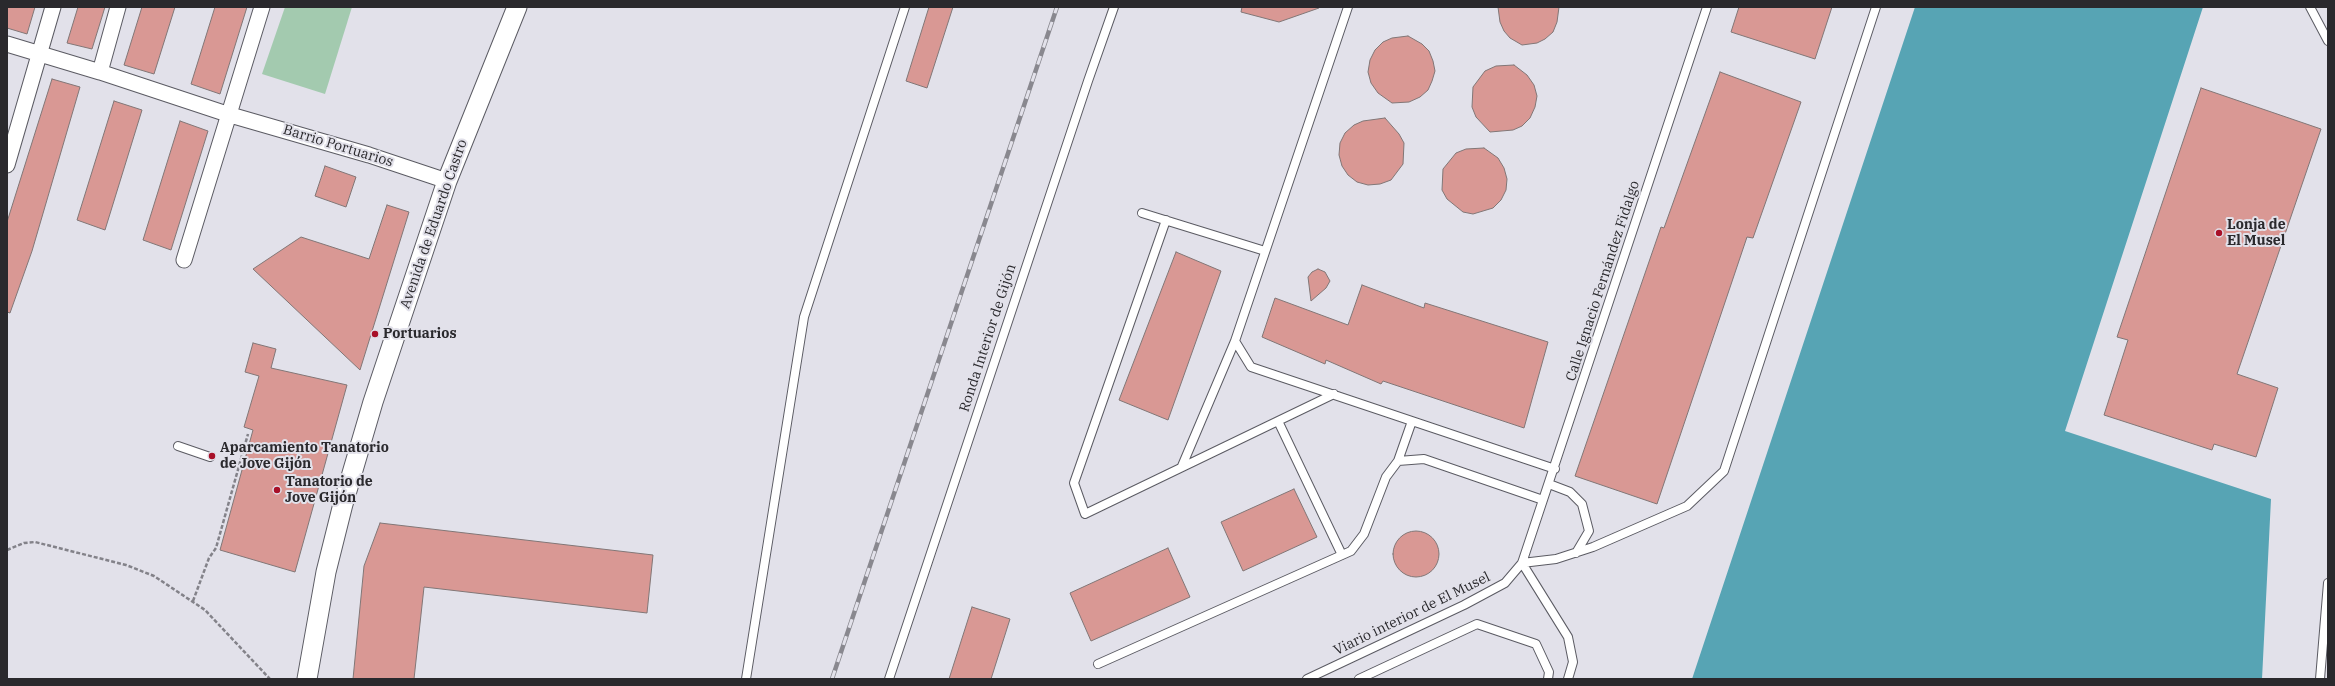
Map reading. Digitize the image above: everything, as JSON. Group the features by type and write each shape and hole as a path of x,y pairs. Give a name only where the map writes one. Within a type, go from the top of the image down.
{"street":[{"path":"7,165 38,54 53,7"},
{"path":"100,72 118,7"},
{"path":"184,260 227,114 262,7"},
{"name":"Avenida de Eduardo Castro","path":"308,679 326,572 343,504 416,270 447,182 517,7"},
{"name":"Barrio Portuarios","path":"7,44 100,72 227,114 369,155 447,182"}],"lane":[{"path":"746,679 804,317 905,7"},
{"name":"Ronda Interior de Gijón","path":"889,679 1085,89 1114,7"},
{"path":"1182,466 1235,341 1348,7"},
{"name":"Calle Ignacio Fernández Fidalgo","path":"1522,563 1555,468 1707,7"},
{"path":"1568,679 1573,662 1568,638 1522,563 1556,559 1576,553 1687,506 1724,471 1876,7"},
{"path":"2310,7 2328,41"},
{"path":"1142,213 1265,251"},
{"path":"1166,220 1074,483 1084,514 1334,394"},
{"path":"1235,341 1251,367 1555,468"},
{"path":"1278,421 1342,555"},
{"path":"1098,664 1350,551 1364,534 1386,477 1398,461 1412,421"},
{"path":"178,446 210,457"},
{"path":"1398,461 1424,459 1543,500"},
{"path":"1549,484 1570,492 1582,504 1590,531 1576,553"},
{"name":"Viario interior de El Musel","path":"1307,679 1464,605 1505,583 1522,563"},
{"path":"2320,679 2328,583"},
{"path":"1359,679 1477,624 1536,644 1549,672 1548,679"}],"path":[{"path":"193,601 209,558 216,548 248,434"},
{"path":"7,550 24,543 35,542 126,565 154,576 193,601 221,625 270,679"}],"green space":[{"path":"285,7 352,7 325,94 262,74"}],"water":[{"path":"1915,7 2203,7 2065,431 2271,499 2262,679 1692,679"}],"building":[{"path":"7,7 35,7 27,34 7,28"},
{"path":"78,7 105,7 92,49 67,43"},
{"path":"142,7 175,7 154,74 124,65"},
{"path":"215,7 247,7 220,94 191,84"},
{"path":"929,7 953,7 927,88 906,81"},
{"path":"1242,7 1319,8 1279,22 1241,12"},
{"path":"1498,7 1559,7 1557,22 1553,32 1545,39 1537,43 1522,45 1510,38 1504,31 1500,22"},
{"path":"1739,7 1832,7 1815,59 1731,32"},
{"path":"1408,36 1422,44 1429,51 1435,71 1428,90 1420,97 1409,102 1392,103 1378,93 1371,83 1368,72 1370,60 1375,50 1383,42 1392,38"},
{"path":"1514,65 1527,75 1534,85 1537,96 1535,107 1530,118 1522,126 1513,130 1490,132 1476,117 1472,107 1473,87 1485,71 1496,66"},
{"path":"1720,72 1801,102 1753,238 1747,237 1657,504 1575,476 1661,227 1664,228"},
{"path":"52,79 80,87 32,251 10,313 7,312 7,222"},
{"name":"Lonja de El Musel","path":"2201,88 2321,129 2237,374 2278,388 2256,457 2214,444 2212,450 2104,415 2128,340 2117,337"},
{"path":"114,101 142,110 105,230 77,220"},
{"path":"1385,118 1399,134 1404,143 1403,164 1391,180 1380,184 1368,185 1357,182 1348,175 1342,166 1339,155 1340,143 1345,133 1354,125 1363,121"},
{"path":"180,121 208,131 171,250 143,240"},
{"path":"1484,148 1498,158 1504,168 1507,179 1506,190 1501,200 1493,208 1473,214 1463,212 1447,199 1442,190 1443,169 1456,153 1466,149"},
{"path":"325,166 356,177 346,207 315,196"},
{"path":"387,205 409,212 360,370 253,269 301,237 369,259"},
{"path":"1176,252 1221,271 1168,420 1119,400"},
{"path":"1318,269 1325,272 1330,281 1326,288 1311,301 1308,277 1312,272"},
{"path":"1362,285 1424,308 1425,303 1548,342 1524,428 1383,381 1381,384 1326,360 1325,364 1262,337 1275,298 1348,325"},
{"name":"Tanatorio de Jove Gijón","path":"253,343 276,349 271,368 347,385 295,572 220,550 253,430 244,427 259,376 245,372"},
{"path":"1294,489 1317,537 1243,571 1221,522"},
{"path":"380,523 653,555 647,613 424,587 414,679 353,679 364,566"},
{"path":"1412,531 1420,531 1429,535 1435,541 1439,554 1435,567 1429,573 1420,577 1412,577 1403,573 1397,567 1393,558 1393,550 1397,541 1403,535"},
{"path":"1168,548 1190,597 1091,641 1070,593"},
{"path":"972,607 1010,619 991,679 949,679"}],"railway":[{"path":"832,679 1057,7"}],"place":[{"name":"Lonja de El Musel","path":"2219,233"},
{"name":"Portuarios","path":"375,334"},
{"name":"Aparcamiento Tanatorio de Jove Gijón","path":"212,456"},
{"name":"Tanatorio de Jove Gijón","path":"277,490"}]}
